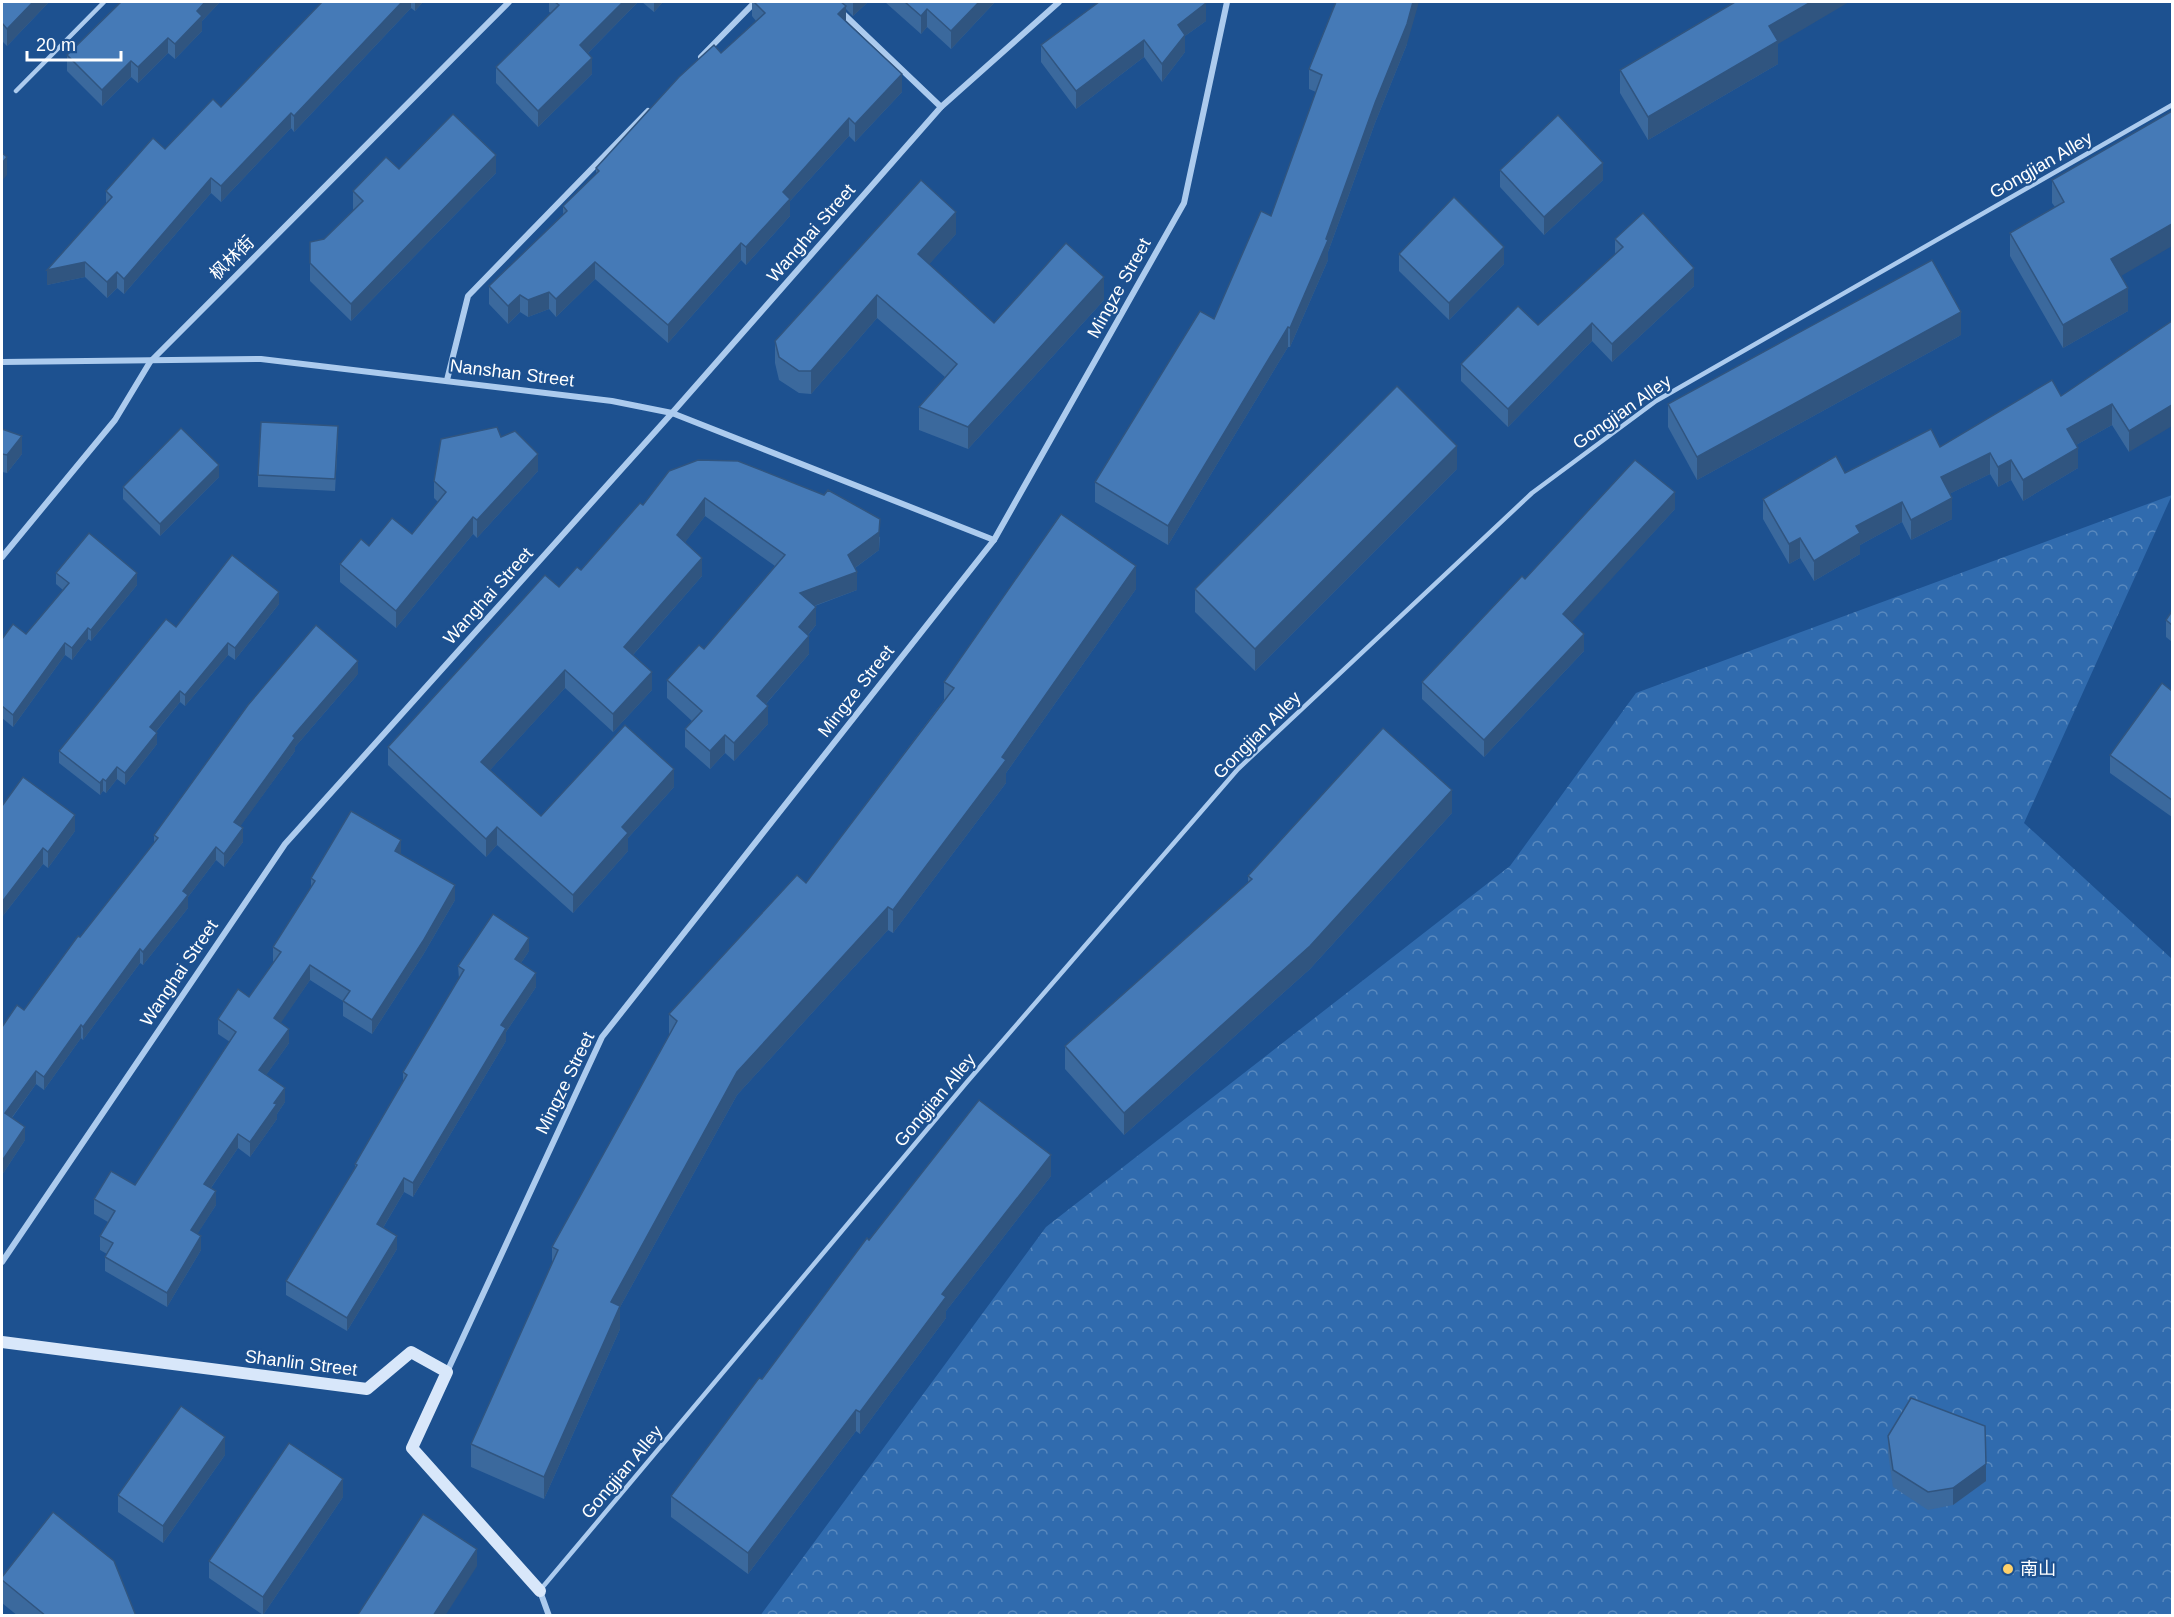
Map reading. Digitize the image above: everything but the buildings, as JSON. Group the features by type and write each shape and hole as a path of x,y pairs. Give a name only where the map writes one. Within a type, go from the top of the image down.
{"street":[{"name":"枫林街","path":"2,556 115,420 150,362 509,2"},
{"path":"698,60 755,2"},
{"path":"831,2 941,107"},
{"name":"Wanghai Street","path":"2,1262 285,844 672,413 941,107 1059,2"},
{"name":"Mingze Street","path":"447,1372 602,1037 994,540 1184,203 1227,2"},
{"path":"447,380 468,296 657,102"},
{"name":"Nanshan Street","path":"2,362 261,359 612,401 672,413 994,540"},
{"name":"Shanlin Street","path":"2,1342 367,1389 411,1352 447,1372"},
{"path":"447,1372 412,1448 540,1591 549,1616"}],"lane":[{"path":"16,91 104,2"},
{"name":"Gongjian Alley","path":"540,1591 960,1091 1238,769 1532,493 1656,402 2172,105"}],"green space":[{"path":"2172,495 2024,823 2172,959 2172,1615 760,1616 1046,1227 1510,866 1636,693"}],"place":[{"name":"南山","path":"2008,1569"}]}
